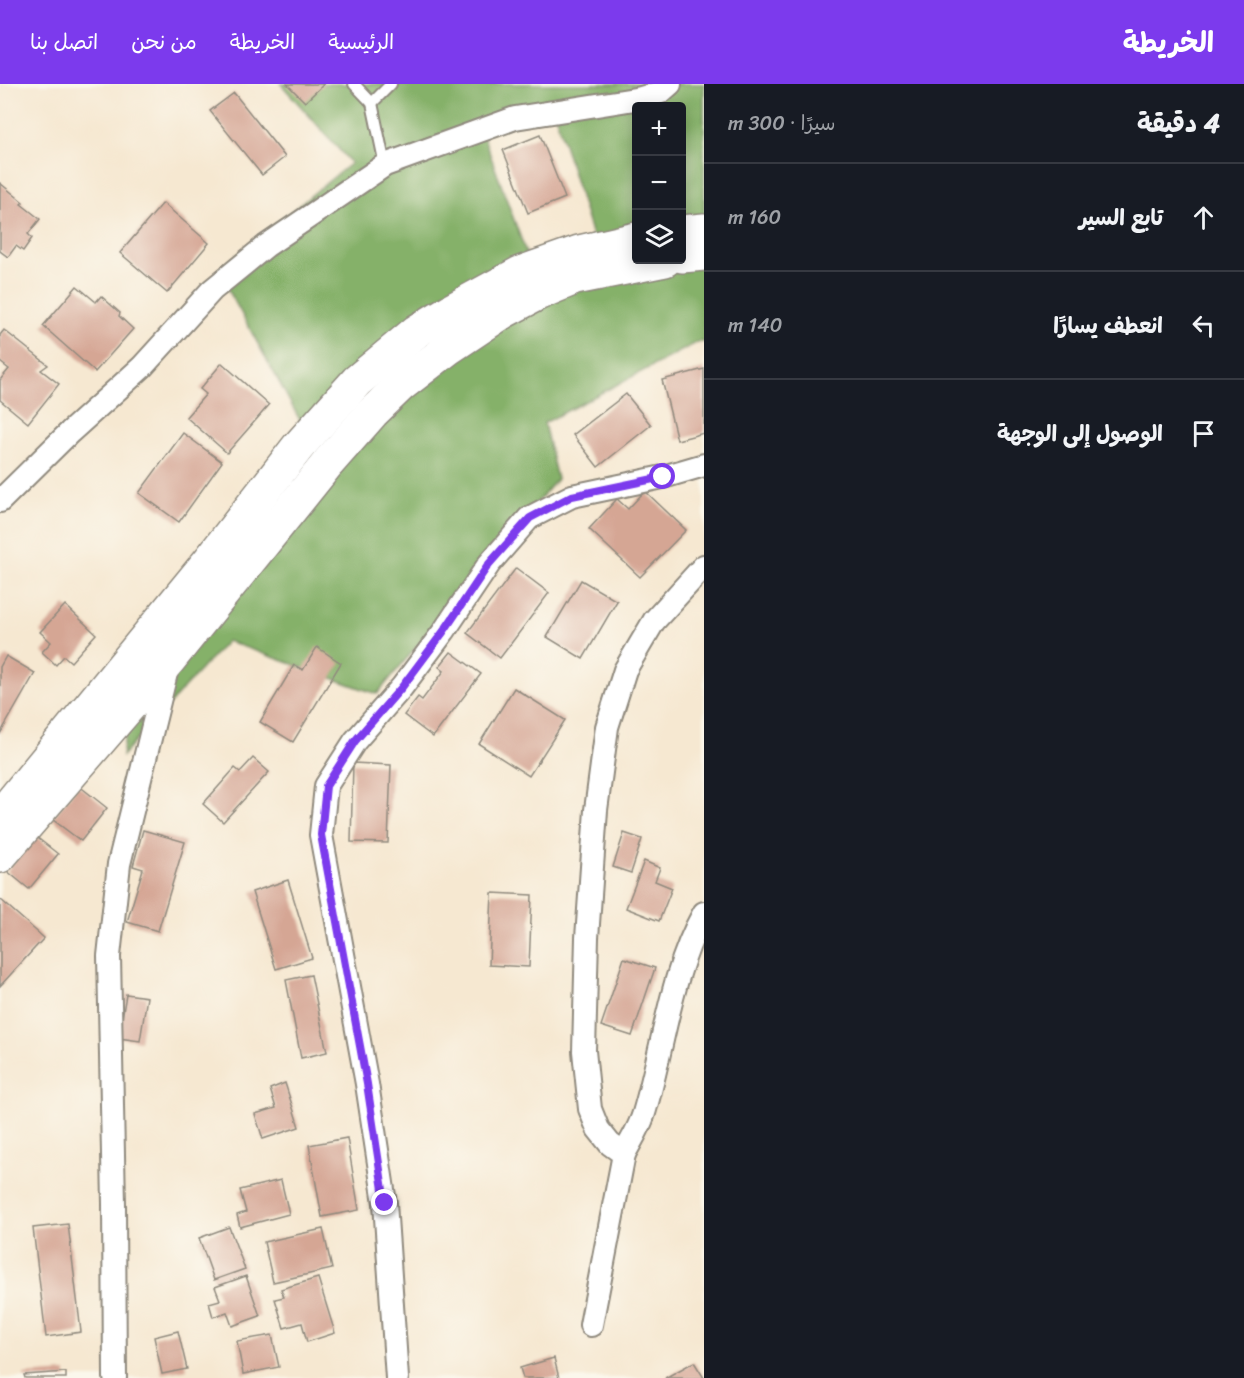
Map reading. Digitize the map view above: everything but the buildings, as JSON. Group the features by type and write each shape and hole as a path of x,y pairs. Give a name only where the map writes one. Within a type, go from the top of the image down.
{"highway":[{"path":"686,232 704,230"},
{"path":"0,816 210,560 298,447 357,381 417,332 450,311 520,273 579,252 632,240"},
{"path":"686,256 704,254"},
{"path":"0,856 170,659 328,464 372,413 414,374 503,312 537,294 575,278 645,264"}],"street":[{"path":"0,501 70,432 142,367 212,290 286,232 385,165 515,118 641,98 661,92 670,84"},
{"path":"397,1378 385,1203 367,1084 321,835 326,786 355,741 402,687 444,631 489,564 530,518 572,496 663,477 704,465"},
{"path":"624,1155 610,1144 598,1129 590,1109 584,1051 588,927 596,810 607,727 625,670 654,621 704,566"},
{"path":"115,1378 109,956 118,864 154,713 170,659"},
{"path":"591,1325 624,1155 644,1115 669,1007 693,933 704,913"}],"lane":[{"path":"354,84 372,104 385,165"},
{"path":"372,104 391,84"}],"green space":[{"path":"281,84 704,84 704,342 698,342 544,423 557,479 377,694 227,641 122,756 136,665 302,424 218,271 351,163","holes":["554,111 596,249 532,269 483,135"]}],"route":[{"path":"385,1203 367,1084 321,835 326,786 355,741 402,687 444,631 489,564 530,518 572,496 663,477"}]}
